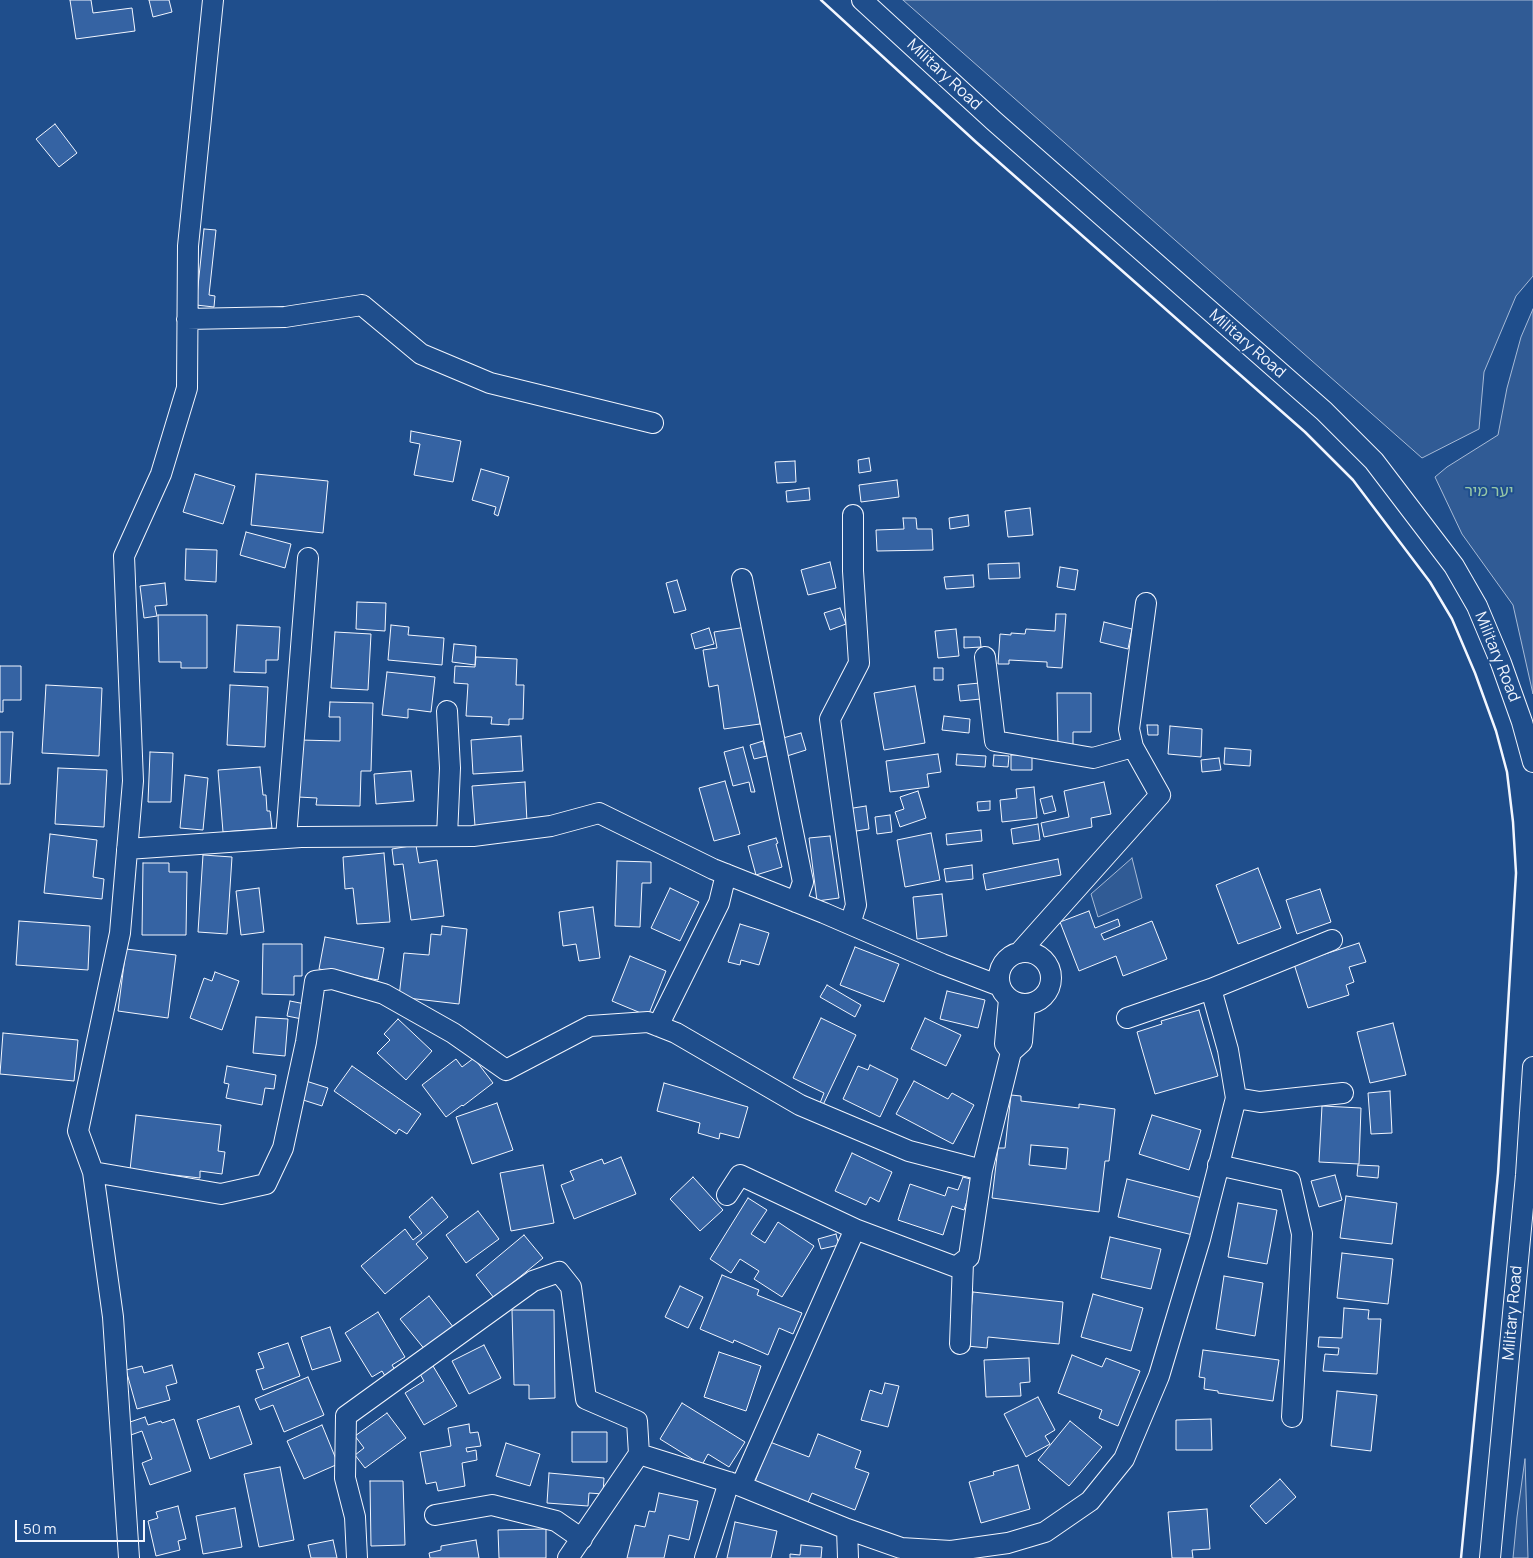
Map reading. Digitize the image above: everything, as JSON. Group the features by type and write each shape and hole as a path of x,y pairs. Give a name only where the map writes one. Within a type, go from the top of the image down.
{"street":[{"path":"129,1558 113,1317 93,1172 78,1131 120,933 133,781 124,556 161,474 187,388 188,246 213,0"},
{"name":"Military Road","path":"862,0 994,122 1324,411 1374,462 1454,566 1477,606 1501,663 1533,762"},
{"path":"187,319 285,316 362,305 421,354 490,383 653,424"},
{"path":"850,924 856,905 830,719 859,663 853,571 853,515"},
{"path":"286,838 308,558"},
{"path":"742,579 803,882 796,902"},
{"path":"727,1195 740,1175 855,1229 956,1267 969,1257 982,1170 1011,1052 1022,1042 1011,997 998,978 1000,970 1160,795 1132,747 1129,729 1146,602"},
{"path":"985,657 995,741 1093,758 1132,747"},
{"path":"446,836 450,768 448,711"},
{"path":"127,849 286,838 473,836 551,826 599,813 726,874 850,924 942,964 1011,997 1033,1003 1046,993 1050,985 1051,976 1043,960 1028,952 984,966 942,964"},
{"path":"658,1026 720,903 726,874"},
{"path":"1127,1018 1211,989 1332,940"},
{"path":"93,1172 221,1194 266,1184 283,1148 306,1042 315,981 332,979 384,994 453,1033 506,1070 590,1026 648,1022 676,1033 800,1105 909,1152 982,1170"},
{"path":"639,1454 735,1484 847,1529 901,1548 970,1553 1046,1532 1090,1500 1124,1458 1159,1376 1200,1239 1236,1098 1228,1050 1211,989"},
{"name":"Military Road","path":"1490,1558 1526,1175 1533,1067"},
{"path":"1236,1098 1260,1102 1343,1093"},
{"path":"1218,1166 1290,1181 1302,1234 1292,1417"},
{"path":"705,1558 735,1484 855,1229"},
{"path":"960,1344 963,1262"},
{"path":"357,1558 355,1517 345,1478 346,1416 533,1281 559,1272 571,1287 586,1399 637,1421 639,1454 568,1558"},
{"path":"435,1515 492,1505 556,1522 582,1539"},
{"path":"847,1529 848,1558"}],"shaded area":[{"path":"903,0 1533,0 1533,276 1516,296 1484,372 1479,429 1422,458"},
{"name":"יער מיר","path":"1533,309 1533,694 1513,605 1462,534 1435,477 1447,467 1498,435 1507,388 1521,337"},
{"path":"1132,858 1142,898 1098,917 1091,894"},
{"path":"1525,1459 1528,1558 1513,1558 1517,1517"}],"building":[{"path":"70,0 91,0 93,13 132,8 135,31 76,39"},
{"path":"149,0 169,0 172,12 153,17"},
{"path":"55,124 77,153 59,167 36,139"},
{"path":"204,229 216,230 209,295 215,296 214,307 196,305"},
{"path":"411,431 461,441 453,482 414,475 420,444 410,442"},
{"path":"869,458 871,471 859,473 858,460"},
{"path":"795,461 796,482 777,483 775,462"},
{"path":"481,469 509,477 498,516 494,514 496,507 472,500"},
{"path":"195,474 235,486 223,524 183,512"},
{"path":"256,474 328,481 323,533 251,525"},
{"path":"897,480 899,497 861,502 859,485"},
{"path":"809,488 810,500 787,502 786,491"},
{"path":"1030,508 1033,535 1008,537 1005,511"},
{"path":"968,515 969,526 950,529 949,518"},
{"path":"903,518 916,518 917,529 932,529 933,550 877,551 876,530 904,529"},
{"path":"246,532 291,544 285,568 240,555"},
{"path":"186,549 217,550 216,582 185,580"},
{"path":"830,562 836,588 808,595 801,570"},
{"path":"1019,563 1020,578 989,579 988,564"},
{"path":"1060,567 1078,570 1075,590 1057,587"},
{"path":"973,575 974,587 946,589 944,577"},
{"path":"677,580 686,610 674,613 666,583"},
{"path":"165,583 167,605 155,606 157,616 144,618 140,586"},
{"path":"357,602 386,603 385,631 356,629"},
{"path":"840,608 846,624 830,630 824,613"},
{"path":"1056,614 1066,614 1062,668 1047,667 1047,662 1009,660 1009,664 998,664 1000,634 1025,634 1026,629 1055,631"},
{"path":"158,615 207,615 207,668 181,668 181,662 159,662"},
{"path":"1104,622 1132,629 1128,649 1100,642"},
{"path":"237,625 280,627 278,660 266,660 266,673 234,672"},
{"path":"391,625 409,627 408,635 444,638 442,665 388,660"},
{"path":"747,627 760,724 724,729 718,685 709,687 703,650 717,648 714,632"},
{"path":"709,628 714,644 695,649 691,634"},
{"path":"956,629 959,656 938,658 935,631"},
{"path":"335,632 371,634 368,690 331,688"},
{"path":"964,637 980,637 981,647 964,648"},
{"path":"454,644 476,646 475,665 452,662"},
{"path":"476,657 517,659 516,685 524,685 523,719 509,719 509,725 491,724 492,717 466,716 468,684 454,683 455,666 475,667"},
{"path":"0,666 21,666 21,700 3,700 3,712 0,712"},
{"path":"934,668 943,668 943,680 934,680"},
{"path":"387,672 435,677 431,712 408,709 408,718 382,715"},
{"path":"980,683 981,699 960,701 958,685"},
{"path":"46,685 102,688 99,756 42,753"},
{"path":"230,685 268,687 265,747 227,745"},
{"path":"915,686 925,743 884,750 874,693"},
{"path":"1057,693 1091,693 1091,732 1073,732 1073,747 1058,747"},
{"path":"330,702 373,703 371,771 361,771 360,806 316,805 317,798 298,797 300,740 340,741 340,717 329,717"},
{"path":"944,716 970,719 969,733 942,730"},
{"path":"1147,725 1158,725 1158,735 1148,735"},
{"path":"1170,726 1202,729 1201,757 1168,754"},
{"path":"0,732 13,732 10,784 0,784"},
{"path":"801,733 806,750 787,756 783,738"},
{"path":"521,736 523,771 473,774 471,740"},
{"path":"763,741 767,756 754,759 750,745"},
{"path":"743,747 755,792 751,792 749,782 733,786 724,752"},
{"path":"1225,748 1251,750 1250,766 1224,764"},
{"path":"150,752 173,753 171,802 148,802"},
{"path":"938,754 941,772 927,774 929,787 890,792 886,761"},
{"path":"957,754 986,756 985,767 956,765"},
{"path":"994,755 1009,756 1008,767 993,766"},
{"path":"1011,755 1032,755 1032,770 1011,770"},
{"path":"1219,758 1221,770 1202,772 1201,760"},
{"path":"260,767 263,795 266,795 267,811 270,811 272,828 223,832 218,770"},
{"path":"58,768 107,770 104,827 55,824"},
{"path":"411,771 414,801 376,804 374,774"},
{"path":"185,775 208,778 203,830 180,828"},
{"path":"725,781 740,834 714,841 699,788"},
{"path":"525,782 527,822 475,826 472,786"},
{"path":"1104,782 1111,814 1091,818 1092,827 1044,837 1041,823 1069,817 1064,791"},
{"path":"1034,787 1037,818 1002,822 1000,800 1017,798 1016,789"},
{"path":"918,791 926,818 900,827 895,812 904,809 900,797"},
{"path":"1052,796 1056,811 1044,814 1040,799"},
{"path":"990,801 990,810 978,811 977,802"},
{"path":"866,806 869,829 850,832 847,809"},
{"path":"890,815 892,832 877,834 875,817"},
{"path":"1038,824 1040,840 1013,844 1011,829"},
{"path":"981,830 982,841 947,845 946,834"},
{"path":"931,833 940,880 905,887 897,840"},
{"path":"50,834 97,840 93,877 104,879 102,899 44,893"},
{"path":"830,836 839,898 817,901 809,838"},
{"path":"776,838 782,867 756,875 748,846"},
{"path":"416,845 419,863 437,860 444,916 411,920 403,864 394,865 392,849"},
{"path":"384,853 390,922 357,924 353,888 345,889 343,857"},
{"path":"203,855 232,857 227,934 198,932"},
{"path":"1058,859 1061,875 986,890 983,874"},
{"path":"617,861 651,862 651,883 642,883 640,927 615,926"},
{"path":"143,863 169,863 169,872 187,872 186,935 142,935"},
{"path":"972,865 973,879 946,882 944,869"},
{"path":"1258,868 1281,928 1238,944 1216,885"},
{"path":"259,888 264,932 241,935 236,891"},
{"path":"670,888 699,902 680,941 651,928"},
{"path":"1320,889 1331,922 1297,934 1286,900"},
{"path":"942,894 947,936 917,939 913,897"},
{"path":"593,907 600,958 579,961 576,944 563,946 559,912"},
{"path":"1089,911 1095,928 1118,919 1120,926 1101,934 1104,940 1152,921 1167,959 1123,976 1116,956 1079,971 1060,922"},
{"path":"19,921 90,926 88,970 16,965"},
{"path":"740,924 769,933 759,965 741,960 740,965 728,962"},
{"path":"442,926 467,929 459,1004 399,997 404,953 429,955 431,934 441,935"},
{"path":"325,937 384,948 378,980 319,969"},
{"path":"1359,943 1366,962 1349,967 1354,982 1346,985 1349,995 1308,1008 1294,964"},
{"path":"263,944 302,944 302,976 294,976 294,995 262,994"},
{"path":"855,947 899,964 884,1002 840,985"},
{"path":"126,949 176,955 168,1018 118,1011"},
{"path":"630,956 666,971 648,1016 612,1001"},
{"path":"215,972 239,981 222,1030 190,1018 204,978 212,981"},
{"path":"827,985 861,1005 855,1017 820,997"},
{"path":"947,991 985,1000 978,1028 940,1019"},
{"path":"290,1001 305,1004 302,1019 287,1016"},
{"path":"1199,1010 1218,1076 1155,1094 1137,1032 1162,1024 1161,1021"},
{"path":"256,1017 288,1019 285,1056 253,1053"},
{"path":"821,1018 856,1035 823,1105 820,1103 824,1093 793,1078"},
{"path":"925,1018 961,1035 946,1066 911,1049"},
{"path":"398,1019 432,1051 406,1080 377,1053 390,1040 384,1034"},
{"path":"1393,1023 1406,1075 1370,1083 1357,1032"},
{"path":"3,1033 78,1040 74,1081 0,1074"},
{"path":"474,1058 493,1083 446,1117 422,1085 456,1059 462,1067"},
{"path":"870,1065 898,1079 880,1117 843,1099 858,1066 868,1070"},
{"path":"227,1066 276,1075 274,1089 265,1088 262,1105 226,1098 229,1084 224,1083"},
{"path":"352,1066 421,1114 407,1134 399,1129 396,1134 334,1091"},
{"path":"306,1081 328,1088 322,1106 300,1099"},
{"path":"914,1081 948,1099 952,1093 974,1105 953,1144 896,1114"},
{"path":"664,1083 748,1107 739,1138 720,1133 719,1139 698,1133 700,1123 657,1111"},
{"path":"1390,1091 1392,1133 1371,1134 1368,1093"},
{"path":"1011,1095 1021,1096 1021,1101 1079,1108 1079,1104 1115,1109 1109,1161 1105,1161 1099,1212 992,1198 998,1148 1005,1148","holes":["1031,1145 1068,1148 1066,1169 1029,1165"]},
{"path":"497,1103 513,1150 472,1164 456,1117"},
{"path":"1322,1106 1361,1108 1359,1164 1319,1162"},
{"path":"136,1115 221,1125 218,1151 225,1152 222,1174 200,1171 200,1178 130,1170"},
{"path":"1152,1115 1201,1130 1189,1170 1139,1154"},
{"path":"852,1153 892,1172 879,1202 870,1197 866,1205 835,1191"},
{"path":"621,1157 636,1194 574,1219 561,1185 574,1180 570,1171 602,1159 604,1164"},
{"path":"543,1165 554,1223 511,1231 500,1173"},
{"path":"1358,1165 1379,1166 1378,1178 1357,1176"},
{"path":"1335,1175 1342,1200 1319,1207 1311,1181"},
{"path":"693,1177 723,1210 700,1231 670,1199"},
{"path":"963,1177 974,1180 964,1210 952,1206 943,1235 898,1220 910,1184 945,1196 948,1187 958,1190"},
{"path":"1127,1179 1202,1198 1193,1235 1118,1217"},
{"path":"1346,1196 1397,1203 1392,1244 1340,1238"},
{"path":"432,1197 448,1217 416,1244 428,1258 385,1294 361,1266 405,1229 413,1240 422,1233 409,1217"},
{"path":"748,1198 767,1210 751,1234 765,1243 778,1222 814,1246 782,1297 754,1279 759,1271 740,1259 731,1273 710,1259"},
{"path":"1238,1203 1277,1210 1267,1264 1228,1257"},
{"path":"478,1211 499,1239 466,1263 446,1235"},
{"path":"836,1234 839,1245 821,1249 818,1239"},
{"path":"524,1235 543,1258 494,1298 476,1275"},
{"path":"1110,1237 1161,1249 1151,1289 1101,1278"},
{"path":"1342,1253 1393,1259 1388,1304 1337,1298"},
{"path":"722,1275 759,1290 757,1295 802,1313 793,1334 779,1328 768,1355 734,1340 733,1343 700,1329"},
{"path":"1224,1276 1263,1283 1255,1336 1216,1329"},
{"path":"680,1286 703,1297 688,1328 665,1317"},
{"path":"973,1292 1063,1302 1059,1344 988,1337 987,1348 967,1346"},
{"path":"1093,1294 1143,1308 1131,1351 1081,1337"},
{"path":"429,1296 454,1328 426,1351 400,1319"},
{"path":"1344,1308 1369,1310 1368,1319 1381,1319 1377,1374 1323,1371 1325,1354 1338,1355 1339,1348 1318,1347 1319,1337 1342,1338"},
{"path":"512,1310 554,1310 555,1398 529,1399 529,1385 514,1385"},
{"path":"378,1312 405,1357 392,1365 398,1375 388,1381 382,1371 372,1377 345,1333"},
{"path":"330,1327 341,1361 312,1370 301,1337"},
{"path":"288,1343 300,1376 263,1390 256,1370 264,1368 258,1353"},
{"path":"484,1345 501,1378 469,1394 452,1361"},
{"path":"1203,1350 1279,1360 1273,1401 1218,1393 1218,1391 1204,1389 1205,1378 1199,1377"},
{"path":"719,1352 761,1366 746,1411 704,1397"},
{"path":"1072,1355 1102,1367 1106,1358 1140,1371 1118,1426 1099,1418 1102,1410 1058,1393"},
{"path":"1029,1358 1030,1382 1020,1383 1021,1396 986,1397 984,1360"},
{"path":"172,1365 177,1383 166,1386 170,1400 137,1409 126,1370 142,1366 144,1373"},
{"path":"433,1366 457,1406 424,1425 405,1393 424,1381 420,1374"},
{"path":"308,1377 324,1415 284,1432 273,1405 260,1410 255,1399"},
{"path":"885,1383 899,1386 888,1427 861,1420 870,1390 882,1394"},
{"path":"1337,1391 1377,1395 1371,1451 1331,1446"},
{"path":"1038,1397 1055,1430 1045,1436 1050,1444 1026,1457 1004,1414"},
{"path":"682,1403 745,1442 729,1467 708,1454 702,1465 660,1439"},
{"path":"239,1406 252,1444 210,1459 197,1420"},
{"path":"387,1413 406,1438 365,1468 355,1455 364,1448 355,1436"},
{"path":"145,1417 148,1425 174,1419 191,1471 150,1485 142,1463 152,1459 142,1431 128,1436 124,1424"},
{"path":"1211,1419 1212,1450 1176,1450 1176,1420"},
{"path":"1070,1421 1102,1447 1069,1486 1038,1460"},
{"path":"469,1424 470,1433 478,1432 481,1446 466,1448 467,1452 476,1450 477,1460 462,1463 465,1486 438,1491 436,1482 426,1484 420,1452 451,1446 448,1428"},
{"path":"322,1425 338,1464 304,1479 287,1441"},
{"path":"572,1432 607,1432 607,1462 572,1462"},
{"path":"818,1434 861,1451 855,1468 869,1473 855,1510 812,1493 806,1507 753,1487 770,1442 809,1457"},
{"path":"506,1443 540,1454 530,1486 496,1476"},
{"path":"1018,1465 1030,1509 981,1523 969,1482 994,1475 993,1472"},
{"path":"280,1467 294,1540 259,1547 244,1474"},
{"path":"549,1473 604,1478 603,1494 589,1493 588,1506 547,1503"},
{"path":"1280,1479 1296,1497 1266,1524 1250,1506"},
{"path":"370,1481 403,1481 405,1545 371,1546"},
{"path":"659,1493 698,1501 689,1540 669,1535 664,1558 627,1558 635,1525 645,1527 649,1511 655,1512"},
{"path":"178,1506 186,1539 178,1541 180,1550 156,1556 148,1521 158,1518 156,1512"},
{"path":"235,1508 242,1547 203,1554 196,1516"},
{"path":"1207,1509 1210,1549 1192,1550 1193,1558 1172,1558 1168,1512"},
{"path":"735,1522 777,1531 771,1558 727,1558"},
{"path":"546,1529 546,1558 499,1558 498,1530"},
{"path":"333,1540 337,1558 311,1558 308,1545"},
{"path":"476,1540 479,1558 430,1558 429,1553 441,1550 441,1546"},
{"path":"801,1545 822,1547 821,1558 790,1558 790,1554 800,1555"}],"wall":[{"path":"821,0 976,142 1305,432 1353,480 1430,582 1452,619 1475,673 1496,731 1507,772 1513,822 1516,873 1498,1173 1461,1558"}]}
